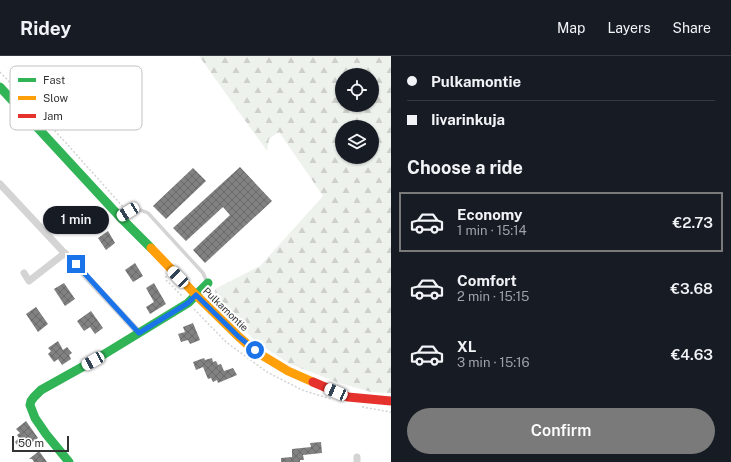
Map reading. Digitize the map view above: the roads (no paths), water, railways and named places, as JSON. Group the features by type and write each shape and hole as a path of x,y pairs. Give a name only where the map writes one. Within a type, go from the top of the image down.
{"street":[{"name":"Pulkamontie","path":"0,87 10,98"},
{"name":"Pulkamontie","path":"39,130 120,218 196,295 239,337 255,350 288,371 348,397 391,401"},
{"path":"0,184 139,333"},
{"path":"24,273 29,281 65,253"},
{"path":"69,462 32,413 30,404 34,396 41,390 93,361 188,303 208,283"}],"lane":[{"path":"120,218 133,209 148,213 203,273 208,283"}]}
